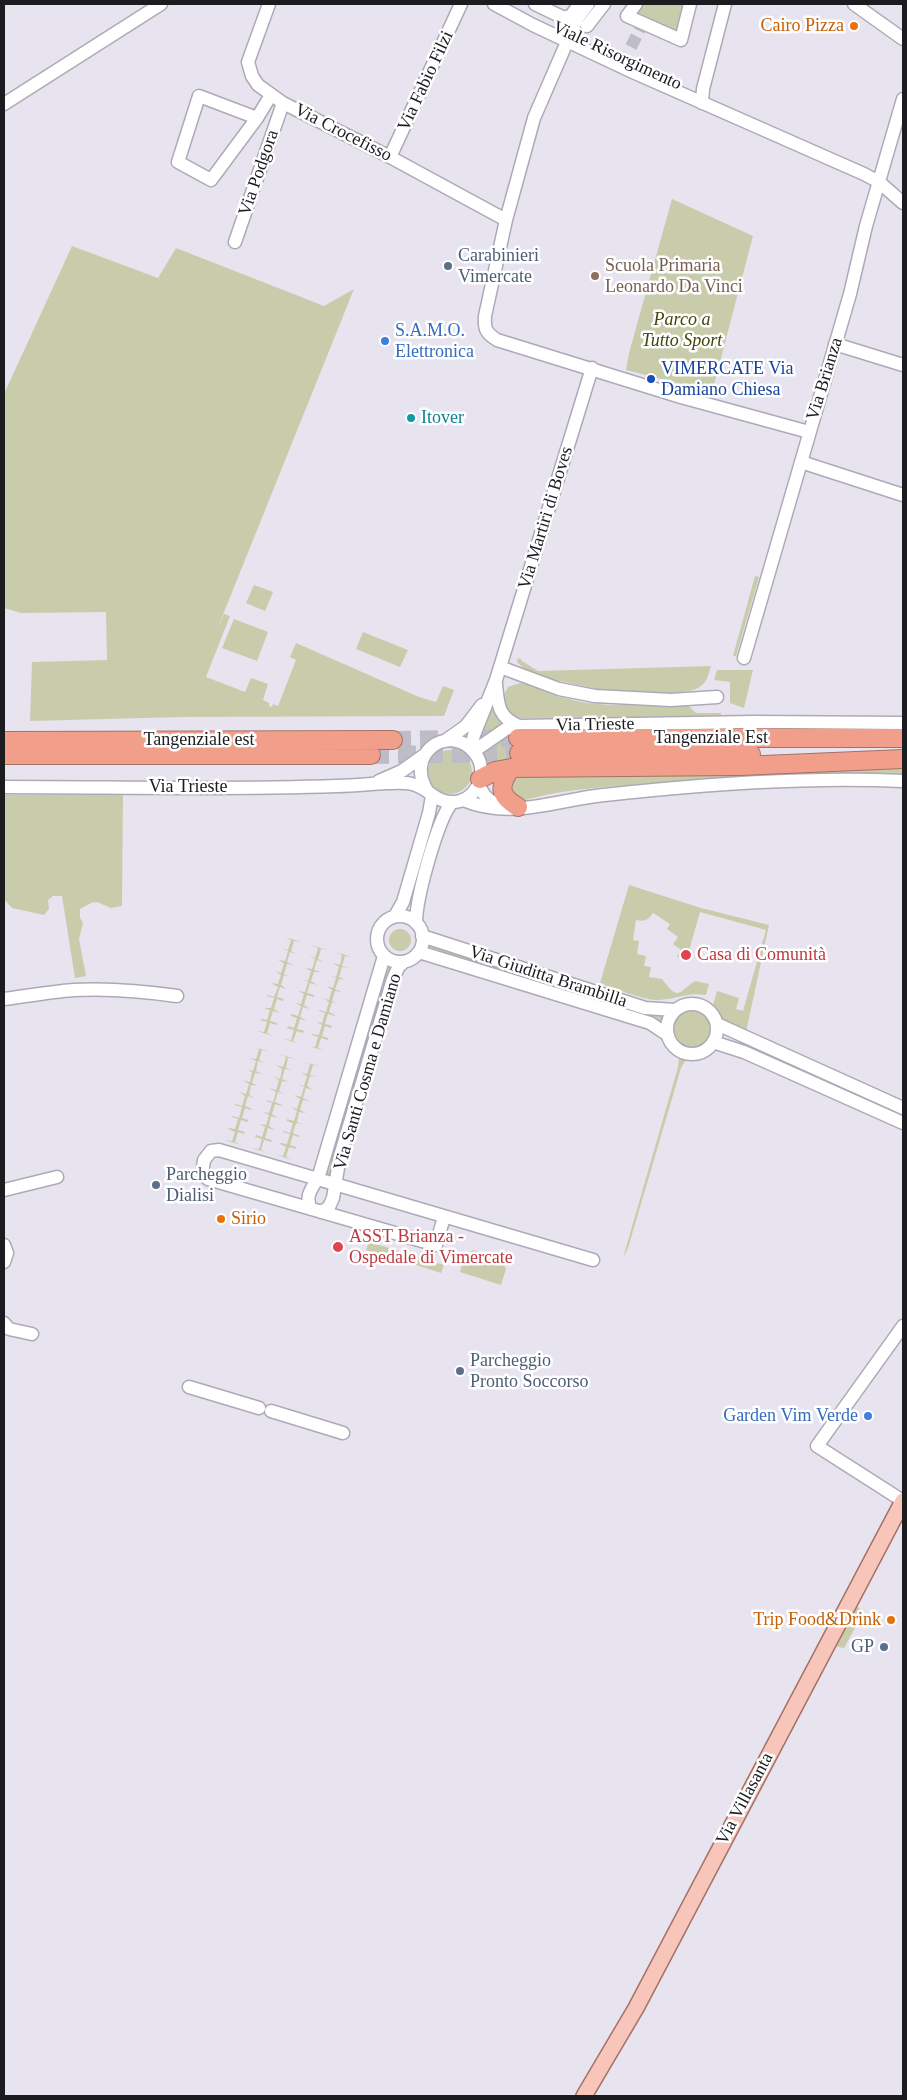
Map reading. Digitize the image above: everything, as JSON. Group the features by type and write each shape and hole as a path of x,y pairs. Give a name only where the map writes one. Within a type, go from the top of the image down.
{"highway":[{"name":"Tangenziale Est","path":"517,746 903,738"},
{"name":"Tangenziale est","path":"4,741 394,740"},
{"name":"Tangenziale Est","path":"517,746 903,754"},
{"path":"517,746 731,766 903,759"},
{"path":"480,781 495,771 517,746"},
{"path":"517,746 502,791 507,800 523,807"},
{"name":"Tangenziale est","path":"4,755 371,754"}],"main road":[{"name":"Via Villasanta","path":"584,2096 636,2008 903,1501"}],"street":[{"path":"4,104 162,4"},
{"name":"Via Crocefisso","path":"269,4 248,62 256,83 283,103 390,157 506,220"},
{"name":"Via Fabio Filzi","path":"390,157 461,4"},
{"path":"535,4 562,17 570,17 580,4"},
{"path":"588,4 577,19 537,108 506,220 484,316 484,328 488,334 497,340 681,397 809,432"},
{"path":"587,26 604,4"},
{"path":"636,4 627,16 681,40 690,4"},
{"path":"706,92 726,4"},
{"path":"854,4 903,39"},
{"name":"Viale Risorgimento","path":"499,6 569,38 706,92 726,112 878,182 903,203"},
{"path":"257,118 199,96 178,162 211,180 257,118 271,95"},
{"name":"Via Brianza","path":"744,658 835,344 878,182 903,100"},
{"name":"Via Podgora","path":"235,242 283,103"},
{"path":"835,344 903,365"},
{"name":"Via Martiri di Boves","path":"472,749 488,698 496,680 592,368"},
{"path":"801,462 903,495"},
{"path":"500,667 559,689 588,695 671,700 717,698"},
{"name":"Via Martiri di Boves","path":"496,680 497,700 501,712 509,722 517,746"},
{"name":"Via Martiri di Boves","path":"445,741 466,726 488,698"},
{"name":"Via Trieste","path":"523,807 492,802 481,792 480,762 472,749 506,729 517,746 753,722 903,723"},
{"path":"445,741 463,743 472,749"},
{"name":"Via Trieste","path":"372,784 402,771 423,756 429,749 445,741"},
{"path":"423,756 420,765 420,775 422,784 430,794"},
{"name":"Via Trieste","path":"4,787 412,784 438,800 457,801 492,809 511,810 592,796 654,790 814,779 903,781"},
{"path":"416,923 417,902 441,821 457,801 470,796 480,781"},
{"name":"Via Santi Cosma e Damiano","path":"419,952 410,960 397,962 384,956 377,944 377,936 382,924 395,916 403,902 430,813 430,794"},
{"path":"395,916 410,918 416,923 422,936 419,952"},
{"name":"Via Giuditta Brambilla","path":"422,936 645,1008 675,1010 688,1004 703,1006 714,1016 717,1024 903,1108"},
{"name":"Via Giuditta Brambilla","path":"419,952 650,1023 668,1035 674,1047 689,1054 704,1051 713,1042"},
{"name":"Via Santi Cosma e Damiano","path":"316,1210 308,1198 309,1192 318,1180 384,956"},
{"name":"Via Santi Cosma e Damiano","path":"316,1210 331,1203 336,1185 340,1156 393,979 404,962"},
{"path":"4,999 74,990 148,992 177,996"},
{"path":"668,1035 668,1022 675,1010"},
{"path":"717,1024 717,1034 713,1042 744,1052 903,1123"},
{"name":"Via Santi Cosma e Damiano","path":"444,1217 436,1245 208,1179 202,1174 202,1165 211,1151 219,1150 593,1260"},
{"path":"4,1190 57,1177"},
{"path":"4,1273 5,1255"},
{"path":"4,1322 9,1329 32,1334"},
{"path":"903,1326 817,1446 903,1501"},
{"path":"189,1387 343,1433"}],"green space":[{"path":"641,4 687,4 679,35 634,13"},
{"name":"Parco a Tutto Sport","path":"672,199 753,236 712,392 626,370 629,353"},
{"path":"72,246 158,278 176,248 324,306 354,289 216,632 224,614 230,616 206,677 245,692 251,678 268,684 263,700 269,703 269,706 272,707 273,704 278,706 296,660 290,657 296,643 419,697 436,702 443,686 454,690 444,716 182,717 30,721 32,662 107,660 106,612 21,613 4,608 4,394"},
{"path":"755,576 759,577 736,656 733,656"},
{"path":"254,585 273,592 265,611 246,603"},
{"path":"234,619 268,632 257,661 222,648"},
{"path":"363,632 408,650 400,667 356,649"},
{"path":"518,658 538,671 711,666 705,682 693,690 670,693 605,692 535,674 517,662"},
{"path":"717,670 753,670 744,708 730,703 730,682 714,680"},
{"path":"520,683 528,684 553,695 581,702 609,705 680,704 689,706 696,713 721,713 721,717 516,718 505,710 502,698 508,687"},
{"path":"493,706 504,723 478,742 482,729"},
{"path":"515,731 515,760 487,767 481,752"},
{"path":"454,750 466,756 471,763 471,781 466,788 459,793 446,794 438,791 431,784 428,768 431,760 438,753"},
{"path":"903,766 903,774 811,774 718,778 589,789 555,793 522,801 517,801 506,782 513,774"},
{"path":"123,794 122,906 111,908 97,902 80,909 80,918 83,923 79,939 86,976 75,978 62,896 53,896 48,900 49,909 44,915 12,908 4,899 4,795"},
{"path":"629,885 701,908 769,925 746,1032 721,1018 713,1005 717,991 739,998 736,1009 743,1011 766,930 700,912 686,961 677,956 681,950 673,944 678,937 667,929 670,924 653,913 646,920 636,920 633,940 639,941 637,954 646,956 644,966 651,967 649,977 662,979 675,993 682,991 695,981 709,984 706,995 699,994 656,1000 644,998 600,983"},
{"path":"400,929 410,936 411,940 404,950 400,951 390,944 389,940 396,930"},
{"path":"285,937 301,942 294,941 291,951 297,954 290,952 287,962 294,965 287,964 284,974 290,977 284,975 281,985 287,989 280,987 277,997 284,999 283,1001 277,999 274,1009 280,1013 273,1011 270,1021 277,1023 276,1025 270,1023 267,1033 273,1036 257,1031 264,1032 267,1022 260,1020 267,1020 270,1010 264,1008 271,1008 274,998 267,996 274,997 278,987 271,983 278,984 281,975 275,971 281,973 284,963 278,960 285,961 288,951 281,948 288,950 291,940"},
{"path":"428,943 435,948 654,1014 664,1015 661,1023 426,950"},
{"path":"311,945 327,950 321,949 318,959 324,962 317,960 314,970 321,972 314,972 311,981 317,985 310,983 307,993 314,995 314,997 307,995 304,1005 310,1009 303,1007 300,1017 307,1021 300,1019 297,1029 304,1031 303,1033 297,1031 293,1041 300,1044 284,1039 291,1040 294,1030 287,1028 288,1026 294,1028 297,1018 291,1016 291,1014 298,1016 301,1006 295,1003 301,1004 304,994 298,991 305,992 308,982 302,979 308,981 311,971 305,968 312,969 315,959 308,956 315,958 318,948"},
{"path":"336,952 352,957 345,956 342,966 349,968 342,967 339,977 345,980 339,979 335,989 342,992 335,991 332,1001 338,1004 332,1002 329,1012 335,1016 328,1014 325,1024 332,1026 331,1028 325,1026 322,1036 328,1038 328,1040 321,1038 318,1048 324,1051 309,1046 315,1047 318,1037 312,1034 319,1035 322,1025 316,1022 322,1023 325,1013 319,1010 326,1012 329,1002 323,998 329,1000 332,990 326,986 333,988 336,978 330,975 336,977 339,967 333,963 340,965 342,955"},
{"path":"387,965 393,966 329,1176 325,1175"},
{"path":"692,1011 704,1017 710,1029 704,1041 692,1047 680,1041 674,1029 680,1017"},
{"path":"253,1047 269,1051 262,1050 259,1060 265,1063 258,1061 256,1071 262,1074 255,1073 252,1083 258,1086 251,1085 249,1095 255,1098 248,1096 245,1106 252,1109 245,1108 242,1118 248,1120 248,1122 241,1120 238,1130 245,1132 244,1134 238,1132 235,1142 241,1145 225,1140 232,1141 235,1132 228,1129 235,1129 238,1119 232,1116 239,1118 242,1107 235,1105 242,1106 245,1096 239,1092 246,1094 249,1084 243,1080 250,1082 252,1072 246,1069 253,1071 256,1061 249,1058 256,1059 259,1049"},
{"path":"279,1054 295,1059 288,1058 286,1068 292,1070 285,1069 282,1079 289,1082 282,1081 279,1091 285,1094 278,1092 275,1102 282,1106 275,1104 272,1114 278,1118 271,1116 269,1126 275,1130 268,1128 265,1138 272,1140 271,1142 264,1140 261,1150 268,1153 252,1148 259,1149 262,1139 255,1137 256,1135 262,1137 265,1127 259,1124 266,1125 269,1115 263,1112 269,1113 272,1103 266,1100 273,1102 276,1092 269,1088 276,1090 279,1080 273,1077 280,1079 282,1069 276,1065 283,1067 286,1057"},
{"path":"679,1056 687,1058 681,1068 628,1248 623,1258 678,1067"},
{"path":"304,1062 320,1066 313,1065 310,1075 317,1077 310,1076 307,1086 313,1090 306,1088 303,1098 310,1101 303,1100 300,1110 306,1113 299,1112 297,1122 303,1124 296,1123 293,1133 300,1136 293,1135 290,1145 296,1147 296,1149 289,1147 286,1157 292,1160 277,1155 283,1156 286,1147 280,1143 287,1144 290,1134 283,1132 290,1133 293,1123 287,1121 287,1119 294,1121 297,1111 291,1107 297,1109 300,1099 294,1095 301,1097 304,1087 297,1084 304,1086 307,1076 301,1073 307,1074 310,1064"},
{"path":"369,1242 399,1251 396,1259 366,1250"},
{"path":"473,1250 493,1256 503,1264 506,1269 501,1285 460,1272 464,1257"},
{"path":"407,1253 444,1265 441,1273 404,1261"},
{"path":"858,1607 861,1610 861,1617 844,1648 838,1647 836,1645 855,1608"}],"tunnel":[{"path":"631,47 643,23"},
{"path":"393,740 518,738"},
{"path":"371,755 519,753"}],"place":[{"name":"Cairo Pizza","path":"854,26"},
{"name":"Carabinieri Vimercate","path":"448,266"},
{"name":"Scuola Primaria Leonardo Da Vinci","path":"595,276"},
{"name":"S.A.M.O. Elettronica","path":"385,341"},
{"name":"VIMERCATE Via Damiano Chiesa","path":"651,379"},
{"name":"Itover","path":"411,418"},
{"name":"Casa di Comunità","path":"686,955"},
{"name":"Parcheggio Dialisi","path":"156,1185"},
{"name":"Sirio","path":"221,1219"},
{"name":"ASST Brianza - Ospedale di Vimercate","path":"338,1247"},
{"name":"Parcheggio Pronto Soccorso","path":"460,1371"},
{"name":"Garden Vim Verde","path":"868,1416"},
{"name":"Trip Food&Drink","path":"891,1620"},
{"name":"GP","path":"884,1647"}]}
